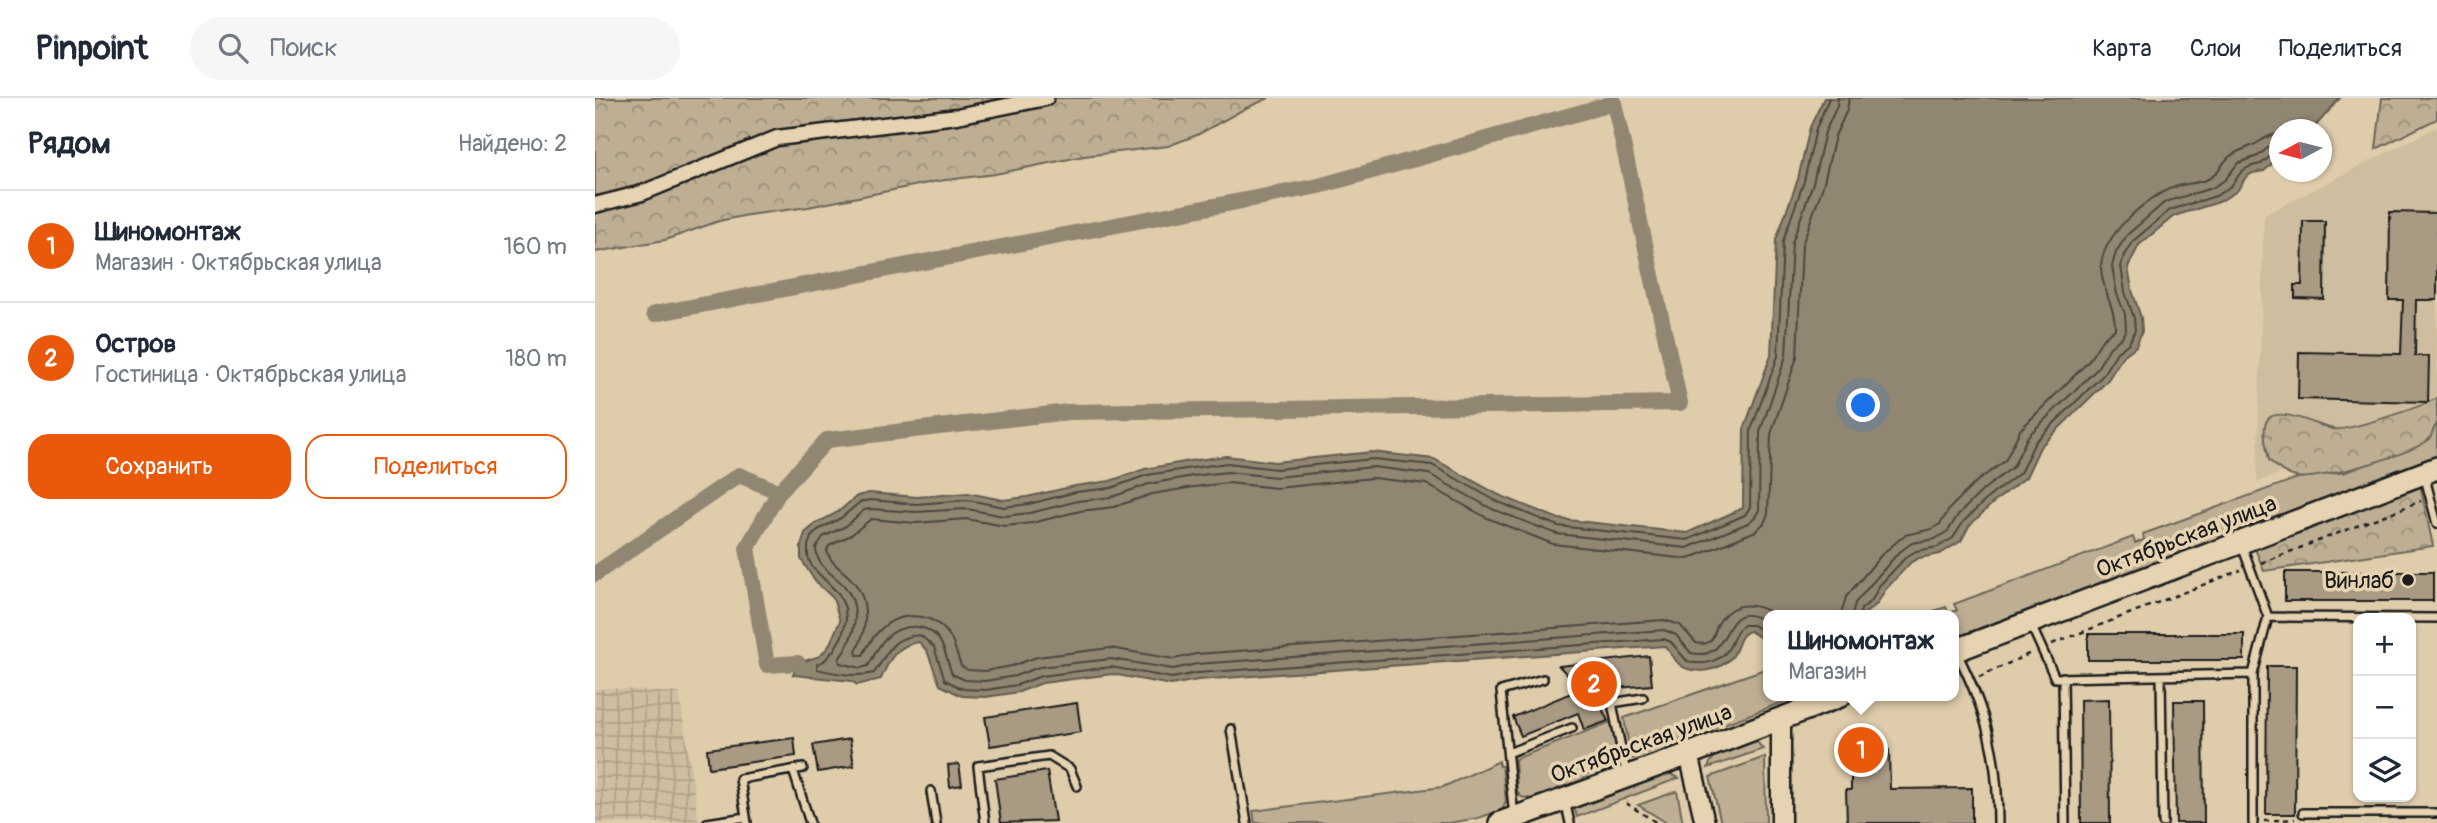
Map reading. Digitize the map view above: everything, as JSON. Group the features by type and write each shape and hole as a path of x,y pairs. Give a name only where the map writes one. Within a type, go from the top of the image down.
{"main road":[{"name":"Октябрьская улица","path":"1959,650 2430,470"},
{"name":"Октябрьская улица","path":"1507,820 1827,701"}],"street":[{"path":"595,205 642,193 777,138 957,116 1046,98"},
{"path":"1781,719 1781,823"},
{"path":"1689,754 1705,823"}],"lane":[{"path":"2430,470 2430,497 2437,524"},
{"path":"2241,543 2268,617 2253,674 2253,822"},
{"path":"2268,617 2437,618"},
{"path":"2030,623 2056,678 2253,674"},
{"path":"1959,658 1971,681 1991,736 1998,786 1998,823"},
{"path":"2161,676 2163,823"},
{"path":"2063,677 2065,823"},
{"path":"1507,820 1508,752 1501,691 1543,679"},
{"path":"1627,777 1612,704 1643,698"},
{"path":"1508,752 1572,728"},
{"path":"1231,729 1247,823"},
{"path":"985,823 978,766 1049,756 1070,769 1077,786"},
{"path":"707,823 747,820 740,779 803,768"},
{"path":"793,770 810,823"},
{"path":"931,791 936,823"},
{"path":"1565,800 1570,823"},
{"path":"2303,813 2437,813"}],"path":[{"path":"1971,681 2042,648 2430,497"},
{"path":"1626,803 1657,823"},
{"path":"2253,822 2293,821 2303,813"}],"shaded area":[{"path":"2437,127 2437,414 2257,482 2264,215"},
{"path":"608,688 679,693 699,823 595,823 595,690"}],"green space":[{"path":"595,98 1269,98 1197,135 1168,146 1084,156 808,207 748,215 719,221 665,240 595,252"},
{"path":"2382,98 2437,98 2437,119 2376,149"},
{"path":"2437,398 2437,424 2430,438 2407,451 2343,471 2306,477 2288,474 2269,460 2265,426 2269,418 2275,415 2291,416 2341,429 2385,418"},
{"path":"2437,424 2437,456 1959,636 1959,610 1954,604 2133,537 2135,543 2144,540 2143,534 2298,478 2346,472 2430,439 2433,427"},
{"path":"2419,480 2433,546 2264,571 2254,546"},
{"path":"1763,670 1763,701 1786,701 1631,759 1624,718"},
{"path":"1611,722 1617,750 1612,761 1594,767 1582,780 1532,799 1521,797 1517,791 1515,759"},
{"path":"1750,740 1757,742 1763,749 1708,768 1720,753"},
{"path":"1765,757 1766,823 1721,823 1710,777"},
{"path":"1499,761 1506,801 1502,810 1478,818 1449,823 1255,823 1253,811 1443,787"},
{"path":"1666,772 1679,778 1577,817 1574,806"},
{"path":"1677,791 1683,823 1667,823 1638,805"}],"water":[{"path":"1824,98 2340,98 2322,119 2269,119 2269,167 2246,177 2237,191 2219,202 2174,216 2139,245 2128,267 2141,318 2142,331 2136,346 2123,356 2107,381 2040,447 2026,477 1969,526 1961,541 1940,554 1911,562 1869,610 1763,610 1763,640 1750,631 1746,633 1732,657 1714,669 1699,671 1685,668 1665,646 1198,680 1171,685 1112,674 1042,683 1019,692 986,697 962,696 940,685 927,651 919,642 899,650 887,665 881,679 857,685 852,681 793,675 798,663 820,656 829,646 840,621 833,598 815,581 801,559 805,533 857,496 869,493 917,497 968,493 1003,500 1110,481 1145,469 1226,456 1275,462 1372,452 1434,459 1499,495 1559,519 1687,533 1743,508 1744,429 1771,355 1776,240 1798,179 1810,127"}],"building":[{"path":"2390,212 2437,213 2437,300 2416,300 2415,356 2429,356 2428,402 2298,399 2299,352 2401,354 2403,300 2389,300"},
{"path":"2303,221 2325,221 2324,299 2295,298 2295,285 2302,285"},
{"path":"2285,572 2433,572 2433,601 2285,601"},
{"path":"2088,634 2244,634 2244,660 2088,660"},
{"path":"1649,656 1652,685 1593,690 1608,721 1584,730 1578,713 1521,736 1513,717 1581,689 1559,666"},
{"path":"2267,666 2296,666 2295,814 2266,814"},
{"path":"2109,699 2110,823 2081,823 2080,700"},
{"path":"2174,701 2203,701 2204,823 2176,823"},
{"path":"1077,703 1081,732 990,746 985,717"},
{"path":"794,738 796,756 709,768 707,749"},
{"path":"850,739 854,766 818,772 813,745"},
{"path":"1889,750 1890,789 1972,788 1972,823 1847,823 1846,790 1851,790 1851,751"},
{"path":"959,764 962,785 950,787 948,765"},
{"path":"1047,771 1055,821 1001,823 995,779"}],"waterway":[{"path":"654,314 1319,186 1614,103 1680,403 1068,412 827,440 779,492"},
{"path":"595,574 739,475 779,492 747,548 767,665 798,663"}],"place":[{"name":"Винлаб","path":"2408,580"},
{"name":"Остров","path":"1594,684"},
{"name":"Шиномонтаж","path":"1861,750"}]}
